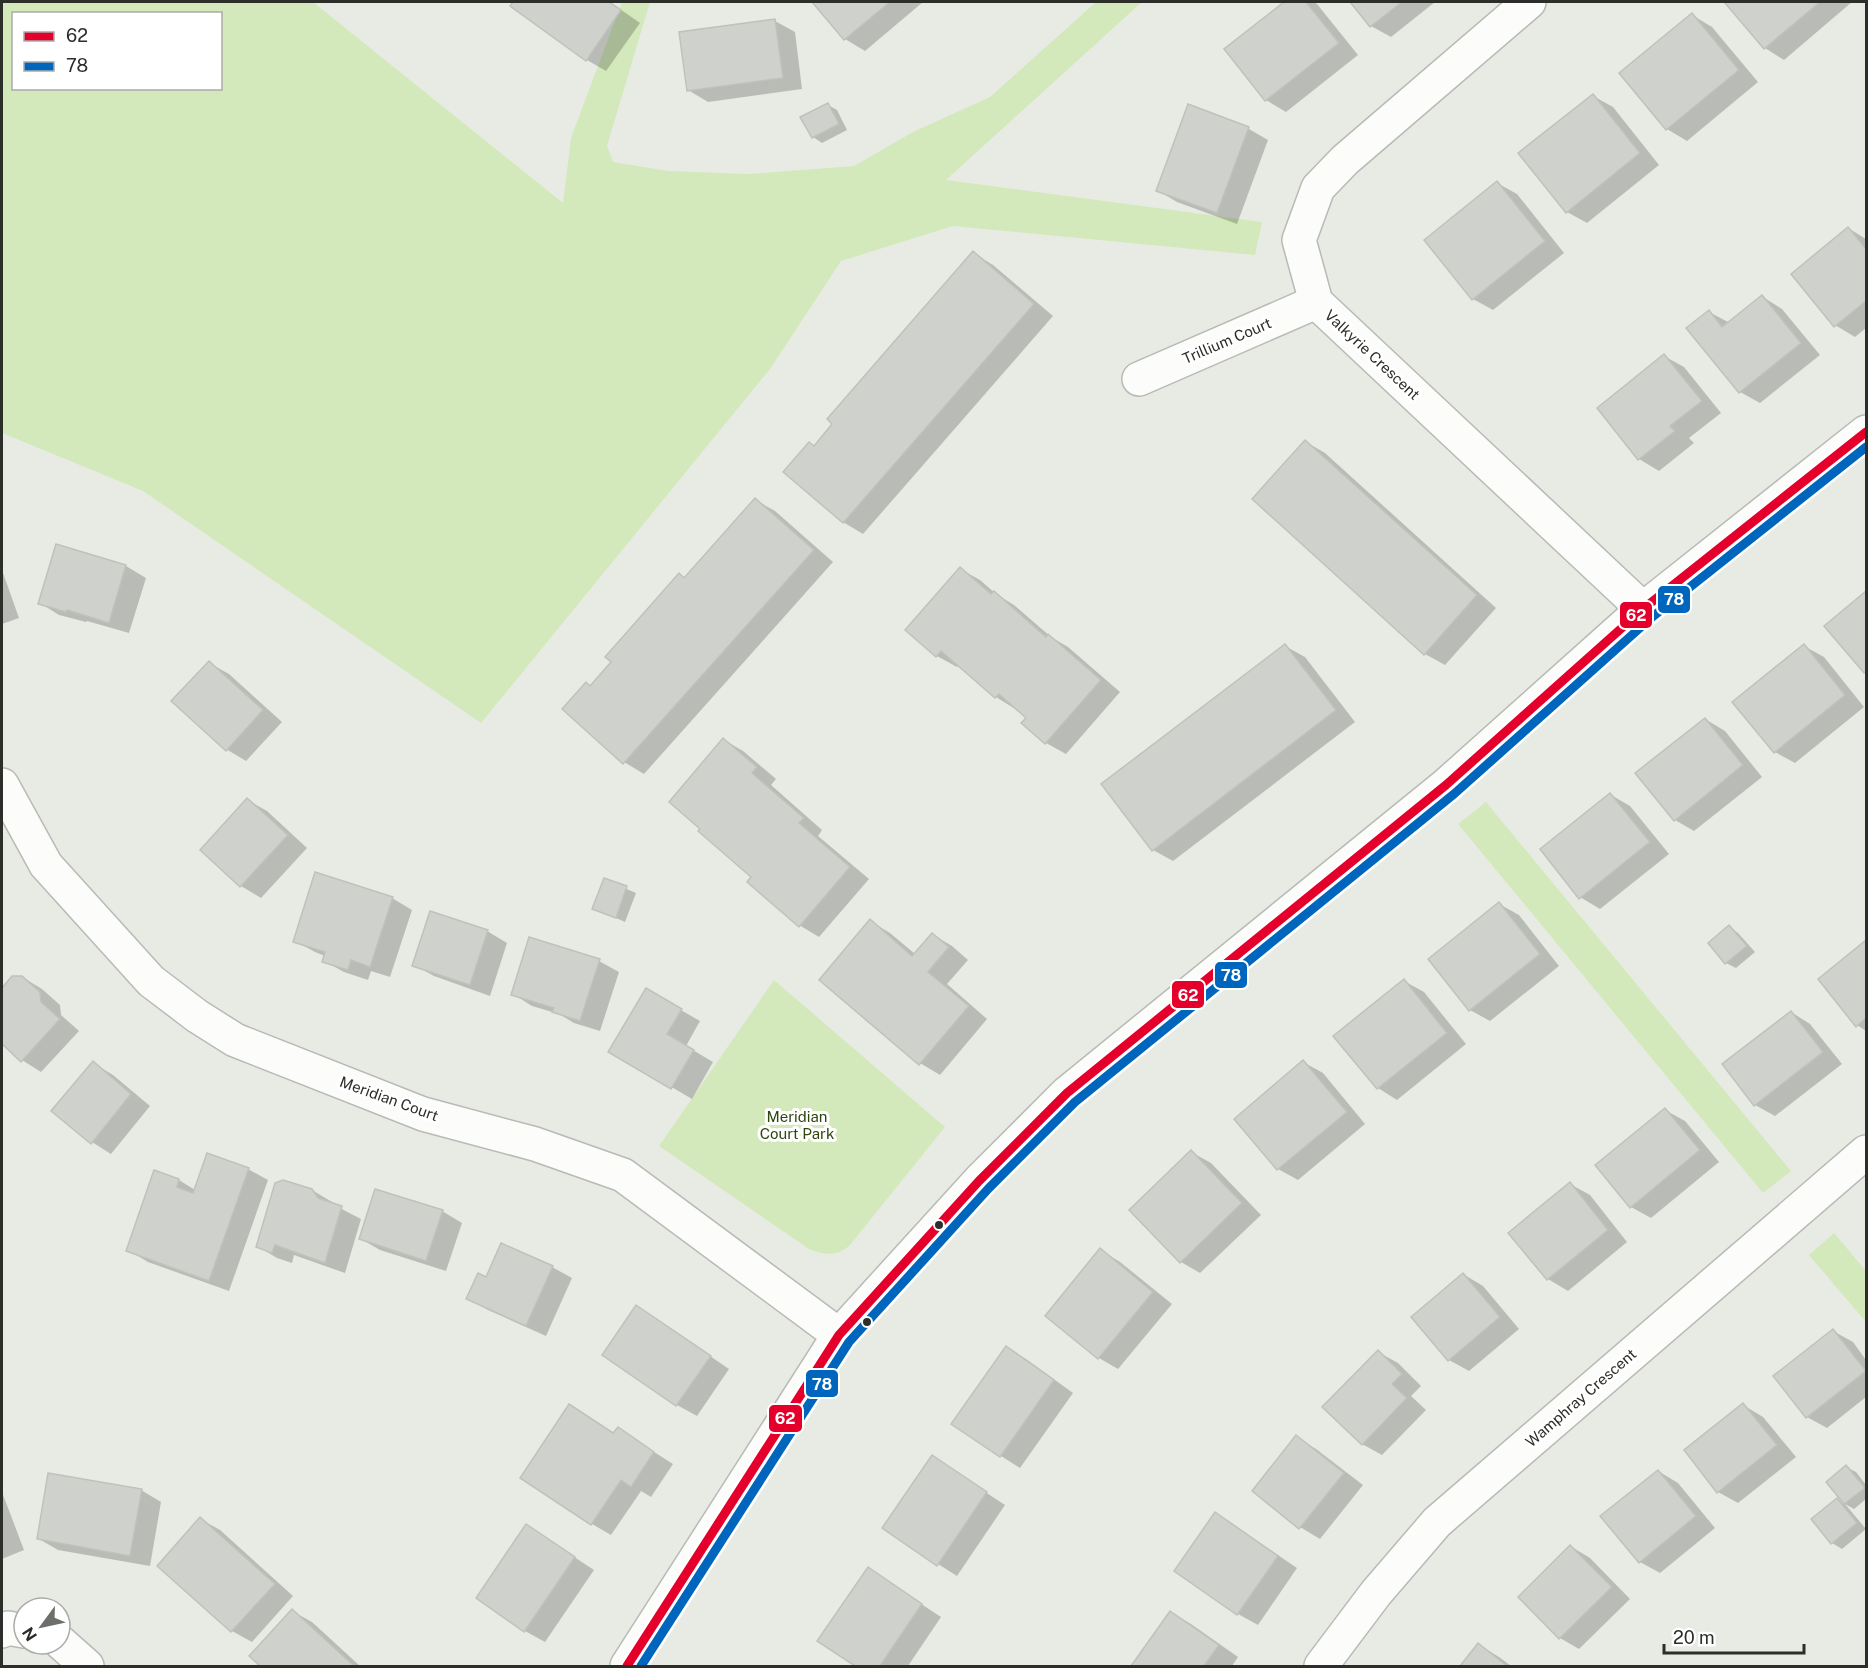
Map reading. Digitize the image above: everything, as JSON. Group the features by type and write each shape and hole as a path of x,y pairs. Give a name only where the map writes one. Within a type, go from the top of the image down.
{"street":[{"name":"Valkyrie Crescent","path":"1529,2 1345,160 1318,188 1299,240 1316,303 1643,609"},
{"name":"Trillium Court","path":"1139,379 1316,303"},
{"path":"627,1666 839,1335 979,1181 1067,1093 1446,785 1643,609 1866,432"},
{"name":"Meridian Court","path":"2,785 46,865 151,981 197,1016 235,1040 423,1114 535,1144 623,1175 839,1335"},
{"name":"Wamphray Crescent","path":"1321,1666 1376,1593 1437,1522 1866,1152"},
{"path":"72,1653 87,1666"}],"green space":[{"path":"2,2 313,2 563,203 571,138 622,2 650,2 607,146 613,162 668,171 748,174 854,166 913,132 990,97 1096,2 1142,2 946,180 1262,222 1255,255 953,226 841,261 770,369 481,723 143,491 2,433"},
{"path":"1486,802 1791,1171 1763,1193 1458,824"},
{"name":"Meridian Court Park","path":"774,980 945,1127 850,1245 840,1252 825,1254 809,1249 659,1146"},
{"path":"1834,1233 1866,1271 1866,1322 1809,1255"}],"building":[{"path":"513,2 609,2 621,10 586,61 510,6"},
{"path":"812,2 890,2 844,40"},
{"path":"1284,2 1306,2 1339,43 1265,101 1224,49"},
{"path":"1350,2 1402,2 1370,27"},
{"path":"1820,2 1764,49 1725,3"},
{"path":"1692,13 1739,70 1666,130 1619,73"},
{"path":"775,19 783,78 687,91 679,32"},
{"path":"1593,94 1640,153 1566,213 1518,153"},
{"path":"828,103 839,124 812,138 800,117"},
{"path":"1188,104 1249,127 1217,213 1156,191"},
{"path":"1497,181 1545,241 1472,300 1424,240"},
{"path":"1848,227 1866,249 1866,301 1834,327 1791,274"},
{"path":"973,251 1034,304 843,523 783,472 809,442 814,446 832,424 827,419"},
{"path":"1762,295 1801,343 1739,393 1686,328 1709,310 1722,327"},
{"path":"1664,354 1702,401 1670,426 1675,431 1638,460 1597,408"},
{"path":"1305,440 1477,595 1424,655 1252,499"},
{"path":"755,498 814,550 623,764 562,709 586,682 590,686 611,662 605,657 679,573 684,578"},
{"path":"56,544 126,565 109,623 38,604"},
{"path":"960,567 991,594 994,591 1046,637 1048,634 1101,680 1045,744 1021,723 1026,718 999,694 995,698 941,651 936,657 905,630"},
{"path":"1866,591 1866,671 1864,673 1824,626"},
{"path":"1285,644 1336,710 1152,851 1101,784"},
{"path":"1804,644 1845,695 1774,753 1732,702"},
{"path":"209,661 263,710 226,751 171,701"},
{"path":"1705,718 1743,765 1674,821 1635,773"},
{"path":"723,738 757,767 752,773 804,818 799,823 850,867 799,927 747,882 751,877 698,831 700,829 669,802"},
{"path":"1610,793 1650,842 1579,899 1540,849"},
{"path":"247,798 288,835 240,887 200,850"},
{"path":"315,872 393,897 370,967 351,960 348,970 322,962 325,952 293,942"},
{"path":"604,878 627,886 616,918 592,909"},
{"path":"1499,902 1540,954 1469,1011 1428,959"},
{"path":"430,911 488,930 470,985 412,966"},
{"path":"870,919 912,956 932,933 949,947 928,972 969,1006 919,1065 819,980"},
{"path":"1729,925 1747,946 1725,964 1708,943"},
{"path":"529,937 600,959 580,1021 552,1012 554,1008 511,995"},
{"path":"1866,940 1866,1018 1856,1027 1818,979"},
{"path":"12,976 22,976 40,992 41,1002 60,1019 21,1062 2,1044 2,988"},
{"path":"1404,979 1447,1033 1377,1089 1333,1036"},
{"path":"646,988 682,1009 667,1034 694,1050 671,1089 608,1052"},
{"path":"1791,1011 1823,1052 1754,1106 1722,1064"},
{"path":"1303,1060 1347,1112 1277,1170 1234,1119"},
{"path":"93,1061 131,1094 91,1144 51,1111"},
{"path":"1665,1108 1700,1150 1630,1208 1595,1165"},
{"path":"1191,1150 1242,1203 1180,1263 1129,1210"},
{"path":"207,1153 249,1168 209,1281 126,1251 154,1170 179,1179 177,1187 193,1193"},
{"path":"283,1180 312,1189 318,1198 342,1206 325,1263 275,1245 272,1253 256,1247 275,1183"},
{"path":"1570,1182 1608,1230 1547,1280 1508,1233"},
{"path":"375,1189 443,1210 426,1261 359,1239"},
{"path":"501,1243 553,1266 526,1326 466,1299 478,1273 486,1277"},
{"path":"1100,1248 1153,1292 1098,1359 1045,1316"},
{"path":"1463,1273 1500,1317 1448,1361 1411,1317"},
{"path":"636,1305 711,1356 676,1406 602,1355"},
{"path":"1833,1329 1866,1371 1806,1418 1773,1376"},
{"path":"1006,1346 1054,1380 1000,1457 951,1424"},
{"path":"1378,1350 1402,1374 1392,1384 1407,1398 1362,1445 1322,1407"},
{"path":"1743,1403 1777,1445 1717,1493 1684,1450"},
{"path":"569,1404 613,1433 618,1427 654,1452 631,1487 621,1480 591,1525 520,1478"},
{"path":"1296,1435 1344,1473 1299,1529 1252,1491"},
{"path":"932,1455 987,1492 937,1566 882,1528"},
{"path":"1846,1465 1865,1488 1844,1504 1826,1482"},
{"path":"1658,1470 1696,1516 1639,1563 1600,1516"},
{"path":"48,1473 142,1489 130,1556 37,1539"},
{"path":"1837,1498 1857,1523 1831,1544 1811,1519"},
{"path":"1215,1512 1278,1556 1237,1615 1174,1571"},
{"path":"200,1517 275,1584 231,1632 157,1566"},
{"path":"526,1524 575,1557 524,1632 476,1598"},
{"path":"1570,1545 1612,1587 1559,1639 1518,1597"},
{"path":"868,1567 922,1604 880,1666 855,1666 817,1641"},
{"path":"292,1609 354,1666 260,1666 249,1656"},
{"path":"1170,1611 1219,1645 1204,1666 1131,1666"},
{"path":"1478,1643 1507,1666 1460,1666"}],"transit line":[{"name":"62","path":"627,1666 839,1335 979,1181 1067,1093 1446,785 1643,609 1866,432"},
{"name":"78","path":"641,1666 849,1342 988,1189 1075,1102 1454,794 1651,618 1866,447"}]}
